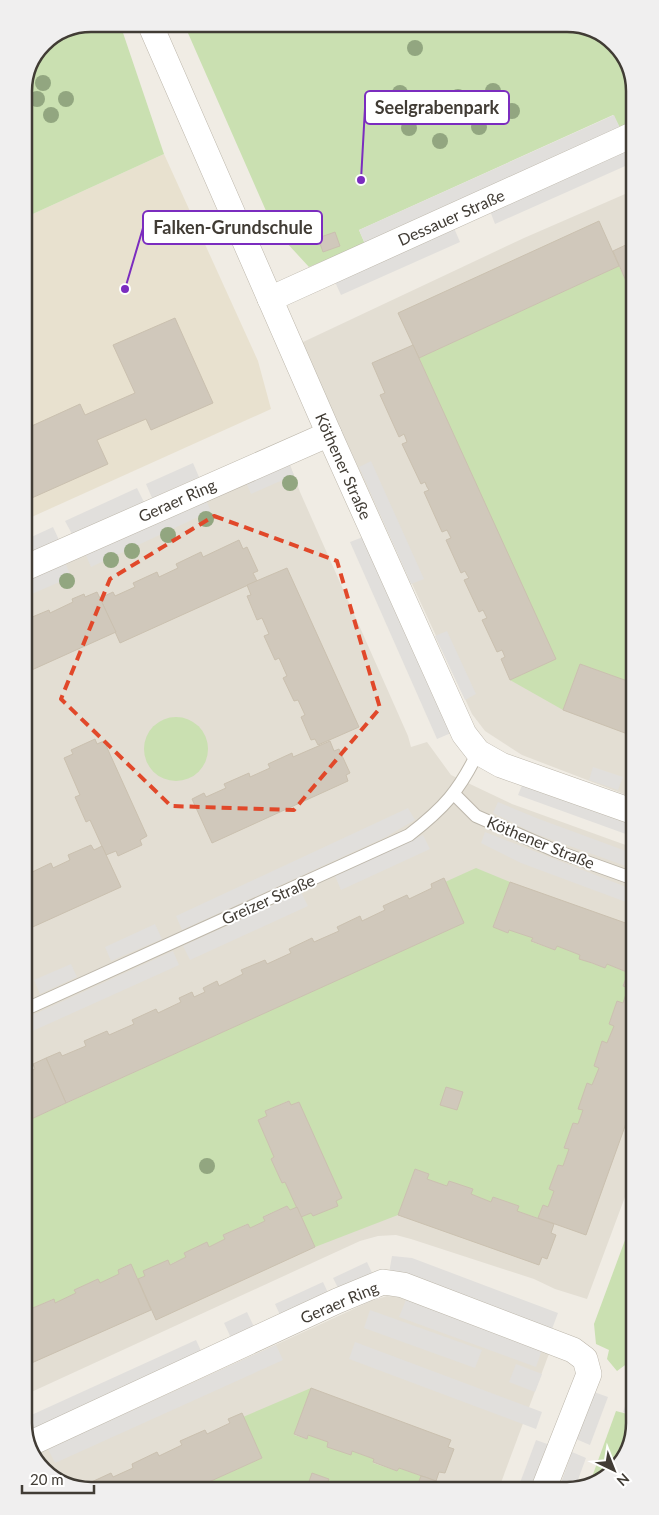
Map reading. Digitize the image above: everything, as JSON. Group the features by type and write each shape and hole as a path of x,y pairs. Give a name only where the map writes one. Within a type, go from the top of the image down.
{"street":[{"name":"Köthener Straße","path":"154,32 329,434 464,734 478,752 501,765 626,809"},
{"name":"Dessauer Straße","path":"270,298 626,138"},
{"name":"Geraer Ring","path":"33,565 329,434"},
{"name":"Geraer Ring","path":"36,1441 383,1282 421,1292 573,1350 585,1359 589,1374 546,1482"}],"lane":[{"name":"Greizer Straße","path":"32,1006 409,835 455,795 478,752"},
{"name":"Köthener Straße","path":"455,795 476,816 556,851 626,876"}],"highlighted area":[{"path":"214,516 337,561 380,708 294,810 171,806 61,699 110,579"}],"shaded area":[{"path":"614,115 620,128 365,244 359,230"},
{"path":"626,150 626,166 495,224 490,211"},
{"path":"164,154 258,361 271,409 33,517 33,214"},
{"path":"626,194 626,795 522,755 485,731 472,714 301,343 524,238"},
{"path":"454,228 460,242 341,295 335,282"},
{"path":"371,461 424,579 411,584 359,467"},
{"path":"288,462 294,475 251,494 245,480"},
{"path":"289,462 300,492 408,736 411,747 427,742 451,775 512,804 626,845 626,1194 587,1299 555,1289 534,1279 411,1239 396,1235 378,1236 360,1241 32,1392 33,579"},
{"path":"193,463 199,477 152,498 146,484"},
{"path":"137,488 144,502 72,534 65,521"},
{"path":"205,498 211,511 91,567 85,553"},
{"path":"53,527 59,540 33,552 33,536"},
{"path":"363,537 451,733 437,739 350,542"},
{"path":"65,562 71,577 33,594 33,577"},
{"path":"447,631 476,694 465,700 435,636"},
{"path":"593,767 623,777 618,790 589,780"},
{"path":"523,783 626,820 626,834 518,795"},
{"path":"498,802 626,851 626,866 533,833 493,813"},
{"path":"408,808 415,820 384,838 182,930 176,916"},
{"path":"485,832 626,887 626,902 521,863 481,843"},
{"path":"423,835 430,849 341,890 335,876"},
{"path":"301,892 308,906 190,960 183,946"},
{"path":"155,924 162,939 111,961 105,947"},
{"path":"173,951 179,965 32,1031 32,1015"},
{"path":"71,964 77,977 40,994 34,980"},
{"path":"392,1256 412,1258 558,1313 552,1329 406,1275 389,1273"},
{"path":"367,1262 373,1275 339,1290 333,1278"},
{"path":"323,1282 329,1295 281,1317 275,1304"},
{"path":"387,1296 402,1297 550,1351 501,1482 88,1482 62,1475 47,1462 41,1452 371,1301"},
{"path":"406,1300 542,1350 536,1367 399,1317"},
{"path":"370,1310 482,1350 475,1368 364,1328"},
{"path":"247,1312 255,1329 232,1340 224,1323"},
{"path":"196,1340 202,1353 33,1429 32,1415"},
{"path":"355,1342 542,1412 536,1429 349,1359"},
{"path":"276,1345 283,1360 55,1463 48,1449"},
{"path":"516,1364 542,1374 535,1392 509,1382"},
{"path":"594,1392 608,1397 590,1445 576,1439"},
{"path":"536,1440 550,1445 536,1482 520,1482"},
{"path":"572,1452 586,1458 578,1481 561,1482"}],"green space":[{"path":"123,32 164,154 33,214 33,88 37,69 50,50 69,37 80,34"},
{"path":"188,32 571,33 586,36 603,45 614,56 620,66 626,84 626,128 620,128 613,115 359,230 365,244 309,267 274,229"},
{"path":"619,266 626,282 626,680 580,664 563,710 510,680 555,659 419,358"},
{"path":"176,717 194,723 202,731 208,749 202,767 194,775 176,781 158,775 150,767 144,749 150,731 158,723"},
{"path":"476,868 510,882 493,927 508,933 509,930 533,938 532,942 555,950 557,946 580,955 580,959 605,968 607,964 626,972 623,985 626,987 626,994 623,1003 617,1001 609,1024 614,1026 607,1043 602,1042 594,1065 599,1068 592,1085 587,1083 579,1109 583,1110 578,1124 573,1123 564,1147 569,1149 563,1166 558,1165 549,1189 554,1191 548,1207 543,1205 538,1218 517,1211 519,1206 493,1197 491,1202 471,1194 473,1189 449,1181 447,1186 427,1179 429,1174 415,1169 398,1215 315,1247 301,1217 311,1213 313,1216 337,1206 336,1201 342,1198 299,1102 291,1105 288,1101 265,1111 267,1116 258,1120 274,1157 271,1159 282,1183 285,1182 297,1207 290,1210 287,1206 264,1216 265,1221 250,1228 247,1224 223,1235 225,1239 209,1247 207,1243 184,1253 186,1257 138,1279 130,1264 118,1270 119,1274 100,1283 98,1279 74,1290 76,1293 55,1303 53,1299 32,1308 32,1119 463,923 445,882"},
{"path":"626,1237 626,1364 617,1371 607,1359 609,1350 596,1344 594,1324"},
{"path":"311,1388 294,1435 307,1439 308,1435 328,1442 327,1447 351,1455 352,1451 374,1459 373,1463 397,1471 399,1468 421,1476 419,1482 209,1482 262,1458 243,1417"},
{"path":"616,1411 626,1414 626,1431 622,1445 604,1445"}],"building":[{"path":"599,221 619,266 419,358 398,313"},
{"path":"335,232 340,246 323,252 318,238"},
{"path":"626,245 626,281 613,251"},
{"path":"175,318 213,403 151,430 146,419 97,440 108,464 33,498 33,425 80,404 85,415 135,393 113,345"},
{"path":"413,345 556,659 510,680 501,659 505,657 502,650 497,652 482,620 487,618 483,610 479,612 464,580 469,578 465,571 461,573 446,540 451,538 447,530 442,532 424,492 429,490 425,482 421,484 402,444 407,442 404,434 399,437 380,395 385,393 372,363"},
{"path":"239,540 243,549 247,547 258,571 253,573 257,581 120,643 100,598 113,592 115,596 135,587 133,583 157,572 159,577 178,568 176,564 201,552 203,557"},
{"path":"287,568 359,727 318,745 315,739 311,740 301,717 305,715 298,700 294,701 283,678 287,676 279,658 275,660 264,636 269,634 262,618 257,620 247,596 251,595 247,585"},
{"path":"97,592 116,632 33,670 33,617 49,610 50,613 73,602 72,599 84,594 85,597"},
{"path":"580,664 626,680 626,733 563,710"},
{"path":"95,739 97,744 104,741 147,836 140,840 142,845 118,856 116,851 106,855 90,820 86,822 75,797 80,795 64,758 73,754 71,750"},
{"path":"330,741 334,751 339,749 350,773 346,775 348,781 212,843 192,799 204,793 206,797 226,788 224,784 249,773 250,777 270,768 268,764 292,753 293,757"},
{"path":"91,845 94,850 102,846 121,887 32,927 32,872 51,863 53,868 70,860 68,855"},
{"path":"444,878 464,923 66,1103 46,1058 60,1052 62,1056 86,1046 84,1041 107,1031 109,1035 134,1024 132,1020 156,1009 158,1013 181,1002 179,998 192,992 194,997 205,992 203,988 217,981 219,986 243,974 241,970 265,960 267,964 291,953 289,949 312,938 314,942 339,931 337,927 360,916 362,921 385,910 383,906 407,895 409,899 432,888 431,884"},
{"path":"510,882 626,923 626,972 607,964 605,968 579,959 580,955 557,946 555,950 531,941 533,938 509,930 508,933 493,927"},
{"path":"626,994 626,1123 586,1235 538,1218 543,1205 548,1207 554,1191 549,1189 558,1165 563,1166 569,1149 564,1148 573,1123 578,1124 583,1110 578,1109 587,1083 592,1085 599,1068 594,1066 602,1041 607,1043 614,1026 609,1024 617,1001 623,1003"},
{"path":"46,1058 66,1103 32,1119 32,1070 35,1069 33,1064"},
{"path":"446,1087 463,1092 457,1110 440,1105"},
{"path":"289,1101 291,1105 299,1102 342,1198 336,1201 338,1206 313,1216 311,1213 301,1217 285,1182 282,1183 271,1159 274,1157 258,1120 267,1116 265,1111"},
{"path":"415,1169 429,1174 427,1179 447,1186 449,1181 473,1189 471,1194 491,1202 493,1197 519,1206 517,1211 554,1224 551,1233 556,1235 547,1259 542,1257 539,1265 398,1215"},
{"path":"287,1206 290,1210 297,1207 315,1247 156,1320 138,1279 145,1276 143,1271 168,1260 170,1265 186,1257 184,1253 207,1242 209,1247 225,1239 223,1235 248,1224 250,1228 265,1221 263,1217"},
{"path":"131,1264 151,1310 32,1363 32,1308 54,1299 55,1303 76,1293 74,1290 98,1279 100,1283 119,1274 118,1270"},
{"path":"311,1388 451,1440 448,1447 454,1449 445,1473 439,1472 436,1481 399,1468 397,1471 373,1462 374,1459 352,1451 351,1455 327,1447 328,1442 308,1435 307,1439 294,1434"},
{"path":"242,1413 262,1458 209,1482 92,1482 111,1473 113,1477 133,1468 132,1464 157,1452 159,1456 182,1445 180,1441 205,1430 207,1434 230,1423 228,1419"},
{"path":"312,1473 329,1479 328,1482 309,1482"},
{"path":"421,1476 439,1482 419,1482"}],"place":[{"name":"Seelgrabenpark","path":"361,180"},
{"name":"Falken-Grundschule","path":"125,289"}]}
